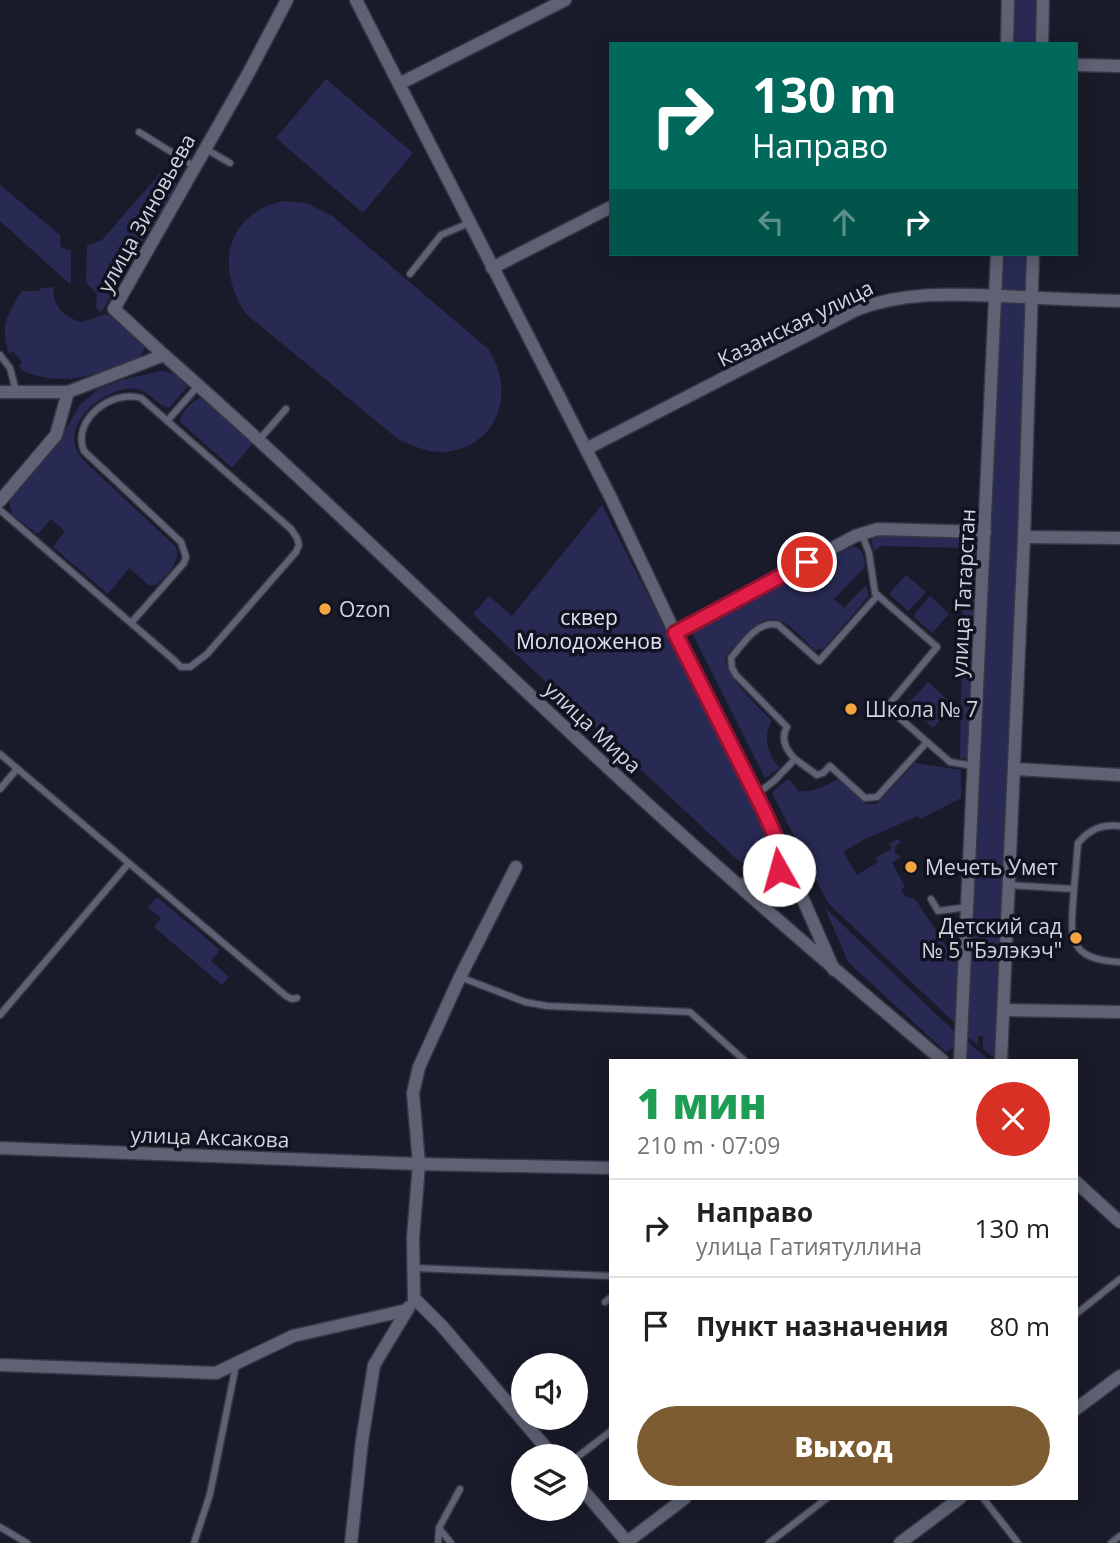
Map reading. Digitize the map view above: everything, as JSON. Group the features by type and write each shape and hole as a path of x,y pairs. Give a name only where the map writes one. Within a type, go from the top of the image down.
{"street":[{"name":"улица Зиновьева","path":"164,355 114,309 248,74 287,0"},
{"path":"356,0 586,449 757,794 834,970"},
{"path":"399,84 565,0"},
{"path":"1007,42 1008,0"},
{"path":"1042,42 1043,0"},
{"path":"1078,65 1120,66"},
{"path":"492,268 609,208"},
{"name":"улица Татарстан","path":"960,1059 998,256"},
{"path":"1001,1059 1024,537 1032,256"},
{"name":"Казанская улица","path":"586,449 856,310 878,302 930,295 1120,301"},
{"path":"0,393 68,392 164,355"},
{"name":"улица Мира","path":"164,355 259,440 576,738 834,970 941,1059"},
{"path":"0,501 55,435 68,392"},
{"path":"675,633 862,534 878,529 985,532"},
{"path":"1024,537 1120,538"},
{"path":"1014,769 1120,775"},
{"path":"739,885 769,878 779,870 779,845"},
{"path":"351,1543 362,1441 374,1365 414,1298 413,1238 419,1164 413,1093 415,1081 430,1041 460,977 516,867"},
{"path":"1004,1010 1120,1012"},
{"name":"улица Аксакова","path":"0,1148 419,1164"},
{"path":"419,1164 609,1168"},
{"path":"1081,1196 1120,1222"},
{"path":"414,1298 442,1326 543,1444"},
{"path":"0,1365 216,1373 293,1336 407,1310"},
{"path":"1078,1408 1120,1376"},
{"path":"588,1496 627,1543 682,1500"},
{"path":"900,1543 957,1500"}],"lane":[{"path":"139,132 194,166"},
{"path":"205,148 230,163"},
{"path":"410,274 441,235 469,222"},
{"path":"0,355 10,368 16,391"},
{"path":"167,421 199,385"},
{"path":"0,510 181,667 190,667 207,654 290,559 299,545 298,538 141,398 134,395 118,397 98,408 85,426 80,443 89,457 181,542 186,551 184,563 131,623"},
{"path":"259,440 286,409"},
{"path":"862,534 869,553 875,593 937,647 887,707 950,762 974,766"},
{"path":"878,595 819,661 773,623 762,625 731,658 732,668 787,727 784,740 789,753 817,775 830,766 865,798 877,797 927,742"},
{"path":"0,754 286,996 298,998"},
{"path":"757,794 796,759"},
{"path":"0,789 17,769"},
{"path":"1120,826 1104,826 1093,830 1078,843 1071,930 1078,946 1091,958 1120,962"},
{"path":"0,1016 129,863"},
{"path":"1008,885 1074,889"},
{"path":"931,900 938,911 968,907"},
{"path":"460,977 525,1002 547,1006 690,1012 743,1059"},
{"path":"414,1269 609,1276"},
{"path":"1078,1312 1120,1279"},
{"path":"194,1543 210,1494 236,1364"},
{"path":"588,1449 609,1433"},
{"path":"438,1543 439,1528 460,1489"},
{"path":"769,1543 824,1500"},
{"path":"985,1500 1018,1543"},
{"path":"0,1527 27,1543"},
{"path":"439,1528 451,1543"},
{"path":"1111,1543 1120,1536"}],"green space":[{"path":"1009,0 1039,0 1037,42 1008,42"},
{"path":"326,79 413,153 363,213 276,138"},
{"path":"163,170 177,184 101,313 96,307 97,294 86,282 87,246 102,240"},
{"path":"0,185 60,235 61,247 71,251 71,285 0,221"},
{"path":"284,201 306,203 331,215 488,349 501,382 501,398 490,428 478,440 464,448 439,452 398,439 246,314 236,296 231,279 231,245 238,230 249,217 264,207"},
{"path":"999,256 1029,256 997,1059 983,1049 983,1036 978,1036 978,1045 967,1036"},
{"path":"54,287 57,305 70,318 82,322 106,314 111,316 145,347 140,358 93,375 68,379 43,377 21,369 19,366 22,362 13,351 9,354 5,335 6,321 22,291 39,291 41,288"},
{"path":"161,371 177,376 187,387 169,408 137,389 116,391 87,411 76,429 75,445 82,459 176,547 175,563 157,585 149,585 129,568 108,594 53,547 65,531 51,519 36,533 12,514 9,502 59,441 79,406 98,389 121,380"},
{"path":"201,398 253,443 232,468 180,422 188,407"},
{"name":"сквер Молодоженов","path":"602,505 769,832 770,855 762,863 739,861 473,614 489,596 512,616"},
{"path":"882,534 969,537 977,542 967,759 960,758 964,548 882,546 874,551 871,540"},
{"path":"853,546 857,547 864,557 865,567 834,599 844,608 866,585 869,596 823,649 815,650 791,627 775,619 758,624 725,658 737,683 772,721 767,733 768,745 772,758 780,768 765,778 691,631"},
{"path":"906,575 926,592 908,611 889,594"},
{"path":"930,596 949,614 932,633 913,616"},
{"path":"928,682 953,705 933,728 907,705"},
{"path":"915,763 961,770 961,798 920,819 918,816 863,840 843,852 857,875 878,862 876,858 892,848 889,844 898,839 900,843 895,846 895,853 901,857 892,863 905,887 901,890 906,897 915,899 962,970 958,1026 828,903 772,793 786,780 790,780 798,791 809,791 838,779 866,804 877,804"},
{"path":"157,897 220,950 211,961 229,977 222,985 154,927 161,918 148,907"},
{"path":"825,908 958,1035 955,1047 946,1052 848,962"},
{"path":"968,1042 988,1059 967,1059"}],"place":[{"name":"Ozon","path":"325,609"},
{"name":"Школа № 7","path":"851,709"},
{"name":"Мечеть Умет","path":"911,867"},
{"name":"Детский сад № 5 \"Бэлэкэч\"","path":"1076,938"}],"route":[{"path":"779,870 779,845 746,771 675,633 807,562"}]}
